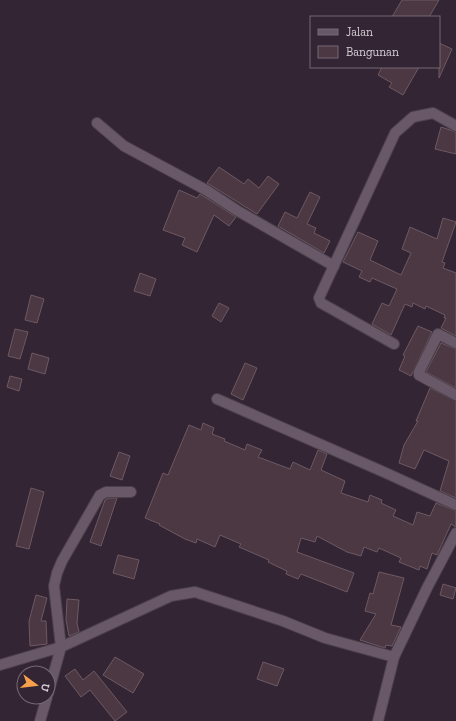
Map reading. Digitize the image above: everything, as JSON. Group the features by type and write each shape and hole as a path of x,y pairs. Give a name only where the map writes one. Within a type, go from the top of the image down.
{"street":[{"path":"394,344 321,303 320,298 395,132 413,118 433,113 456,126"},
{"path":"97,123 124,146 206,190 238,211 334,266"},
{"path":"456,343 438,334 419,372 419,375 426,380 456,395"},
{"path":"217,399 386,473 456,506"},
{"path":"56,665 61,647 54,586 62,561 100,495 106,492 130,492"},
{"path":"378,721 394,657 427,588 456,533"},
{"path":"0,665 61,647 171,596 195,592 283,621 325,638 394,657"},
{"path":"40,721 45,705"}],"building":[{"path":"402,0 439,0 430,16 393,16"},
{"path":"440,43 452,49 439,78 440,68"},
{"path":"382,68 418,68 403,95 389,87 392,83 378,75"},
{"path":"441,127 456,132 456,154 435,149"},
{"path":"219,167 244,184 248,179 259,188 268,176 279,184 257,214 207,183"},
{"path":"179,190 197,198 200,194 236,217 229,226 214,215 197,252 182,245 185,238 163,230"},
{"path":"310,192 320,197 307,224 316,228 314,233 330,241 324,253 278,226 285,212 297,218"},
{"path":"443,218 456,222 442,262 445,263 443,268 456,273 456,336 441,328 446,318 444,318 445,315 426,306 425,309 413,303 412,307 405,304 391,335 372,324 382,303 389,306 397,289 372,278 370,282 359,277 362,271 343,262 358,232 378,241 370,260 401,275 411,253 402,249 410,227 437,239"},
{"path":"140,273 156,279 150,296 134,291"},
{"path":"31,295 44,299 37,323 25,320"},
{"path":"219,303 229,308 221,322 212,316"},
{"path":"418,326 432,332 411,376 399,370 405,356 403,355"},
{"path":"15,329 28,332 20,359 8,356"},
{"path":"441,343 456,349 456,388 426,372"},
{"path":"32,353 49,358 45,374 28,369"},
{"path":"245,363 257,368 243,400 231,394"},
{"path":"10,376 22,379 19,391 7,387"},
{"path":"430,388 456,401 456,498 440,491 449,461 424,450 415,469 399,463 404,445 418,421 416,421"},
{"path":"203,423 214,428 212,434 225,439 224,441 245,450 247,444 262,450 258,457 290,469 293,462 310,470 318,450 327,454 321,470 345,481 341,493 368,502 370,495 382,500 381,503 396,510 393,516 413,525 417,512 430,516 436,503 456,511 456,527 451,524 437,555 432,553 427,569 420,566 419,570 399,562 401,558 379,548 377,552 364,547 361,556 347,552 317,536 315,542 301,538 297,552 354,573 347,592 301,574 298,579 286,574 287,571 268,562 269,560 239,547 241,544 220,535 215,547 197,539 196,543 185,539 159,525 160,524 145,518 163,473 168,475 189,425 201,430"},
{"path":"119,452 130,456 122,480 110,476"},
{"path":"31,488 44,492 29,549 16,546"},
{"path":"108,498 117,498 101,546 90,542 105,500"},
{"path":"118,555 139,560 134,579 113,573"},
{"path":"379,572 404,578 391,625 401,627 392,646 386,645 385,648 360,640 376,614 365,611 370,593 373,594"},
{"path":"443,584 456,588 453,599 440,595"},
{"path":"36,595 47,598 41,621 46,621 47,644 30,646 29,621"},
{"path":"67,599 79,600 77,623 79,632 69,636 66,620"},
{"path":"115,657 144,674 133,693 103,675"},
{"path":"263,662 284,669 277,686 257,679"},
{"path":"75,669 83,680 94,671 127,712 115,721 90,690 81,697 65,676"}]}
